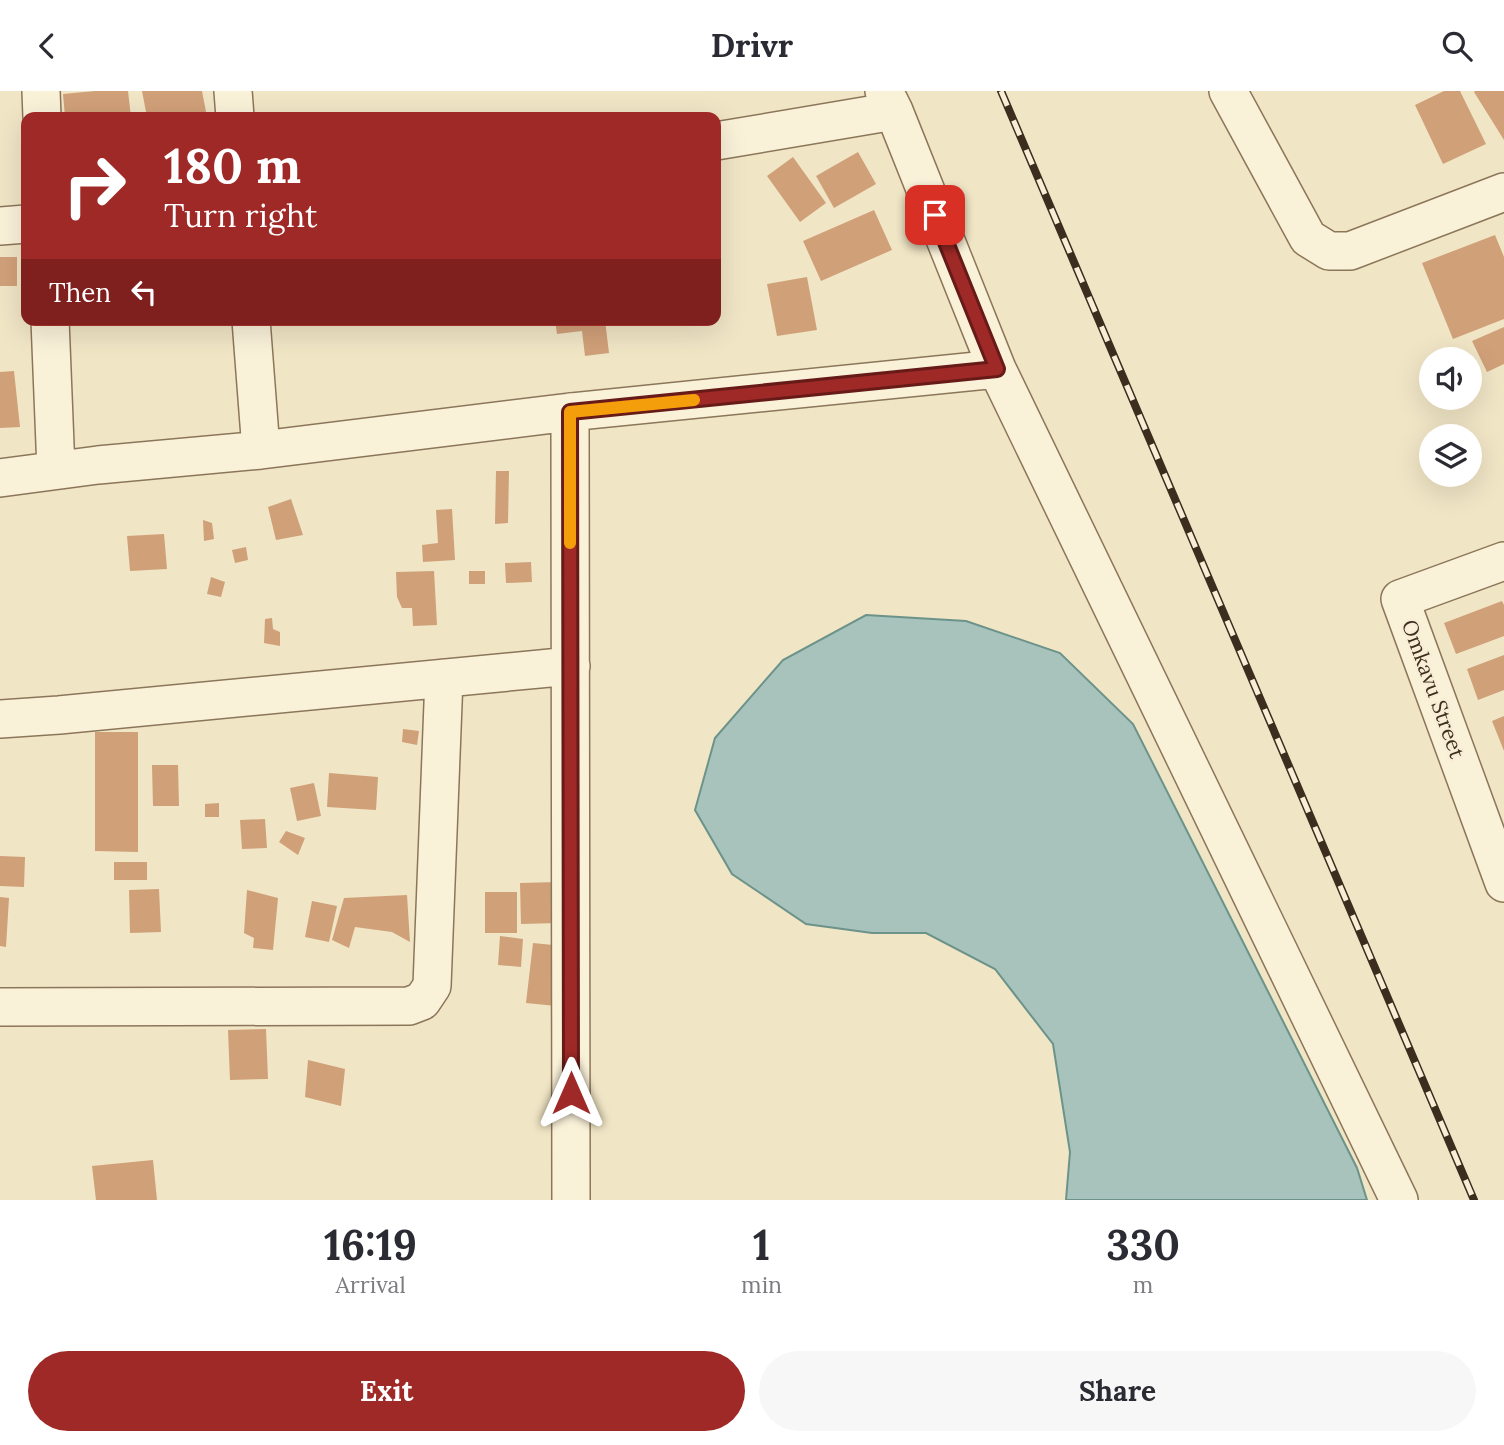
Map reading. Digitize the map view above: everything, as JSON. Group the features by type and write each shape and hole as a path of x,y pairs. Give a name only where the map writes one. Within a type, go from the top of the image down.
{"street":[{"path":"41,91 42,112"},
{"path":"233,91 235,112"},
{"path":"1228,91 1308,238 1328,251 1350,251 1504,192"},
{"path":"721,140 889,101 997,369 1399,1200"},
{"path":"0,226 21,224"},
{"path":"50,326 56,470"},
{"path":"251,326 261,450"},
{"path":"0,478 261,450 570,412 997,369"},
{"path":"570,412 571,1200"},
{"name":"Omkavu Street","path":"1504,561 1400,599 1504,883"},
{"path":"0,719 570,666"},
{"path":"0,1007 409,1006 422,1002 432,986 444,678"}],"water":[{"path":"866,615 966,621 1060,653 1133,724 1357,1168 1367,1200 1066,1200 1070,1152 1053,1044 995,969 926,933 872,933 806,924 732,874 695,810 715,738 783,660"}],"building":[{"path":"128,91 130,112 65,112 63,94"},
{"path":"142,91 202,91 206,112 146,112"},
{"path":"1444,91 1460,91 1486,144 1443,164 1415,105"},
{"path":"1504,91 1504,140 1474,92"},
{"path":"858,152 876,184 834,208 816,176"},
{"path":"793,157 826,203 800,222 767,176"},
{"path":"874,210 892,250 821,281 803,241"},
{"path":"1495,235 1504,257 1504,319 1453,339 1422,263"},
{"path":"0,257 17,257 17,286 0,286"},
{"path":"807,277 817,330 777,336 767,284"},
{"path":"556,326 606,326 609,353 585,356 582,331 557,334"},
{"path":"1504,327 1504,364 1487,372 1482,362 1482,347 1475,347 1472,341"},
{"path":"14,371 20,427 0,428 0,372"},
{"path":"496,471 509,471 508,523 495,524"},
{"path":"291,499 303,535 276,540 268,507"},
{"path":"452,509 455,560 423,562 422,545 438,543 436,510"},
{"path":"203,520 212,523 214,539 204,541"},
{"path":"164,534 167,569 130,571 127,536"},
{"path":"246,547 248,560 235,563 232,550"},
{"path":"531,562 532,582 506,583 505,563"},
{"path":"434,571 437,625 413,626 412,608 402,608 397,597 396,572"},
{"path":"469,571 485,571 485,584 469,584"},
{"path":"211,577 225,582 221,597 207,594"},
{"path":"1502,601 1504,636 1456,654 1444,623"},
{"path":"272,618 273,629 280,632 280,646 264,643 265,619"},
{"path":"1504,655 1504,690 1478,700 1467,669"},
{"path":"1504,716 1504,751 1492,721"},
{"path":"403,729 419,731 417,745 402,742"},
{"path":"95,732 138,732 138,852 95,851"},
{"path":"152,765 178,765 179,806 153,806"},
{"path":"329,773 378,777 376,810 327,807"},
{"path":"314,783 321,816 297,821 290,788"},
{"path":"219,803 219,817 205,817 205,804"},
{"path":"265,819 267,848 242,849 240,820"},
{"path":"286,831 305,838 298,855 279,842"},
{"path":"0,856 25,857 24,887 0,886"},
{"path":"114,862 147,862 147,880 114,880"},
{"path":"558,882 559,923 521,924 520,883"},
{"path":"159,889 161,932 130,933 129,890"},
{"path":"247,890 278,898 273,950 253,948 254,938 244,933"},
{"path":"485,892 517,892 517,933 485,933"},
{"path":"407,895 410,942 392,932 355,927 349,948 332,940 344,898"},
{"path":"0,897 9,898 6,947 0,946"},
{"path":"312,901 337,906 329,942 305,937"},
{"path":"500,936 523,939 521,967 498,965"},
{"path":"533,943 563,946 556,1006 526,1003"},
{"path":"266,1029 268,1079 230,1080 228,1030"},
{"path":"308,1060 345,1069 341,1106 305,1097"},
{"path":"153,1160 157,1200 96,1200 92,1166"}],"railway":[{"path":"1001,91 1474,1200"}],"slow traffic":[{"path":"570,543 570,412 694,400"}],"route":[{"path":"571,1093 570,412 997,369 935,215"}]}
